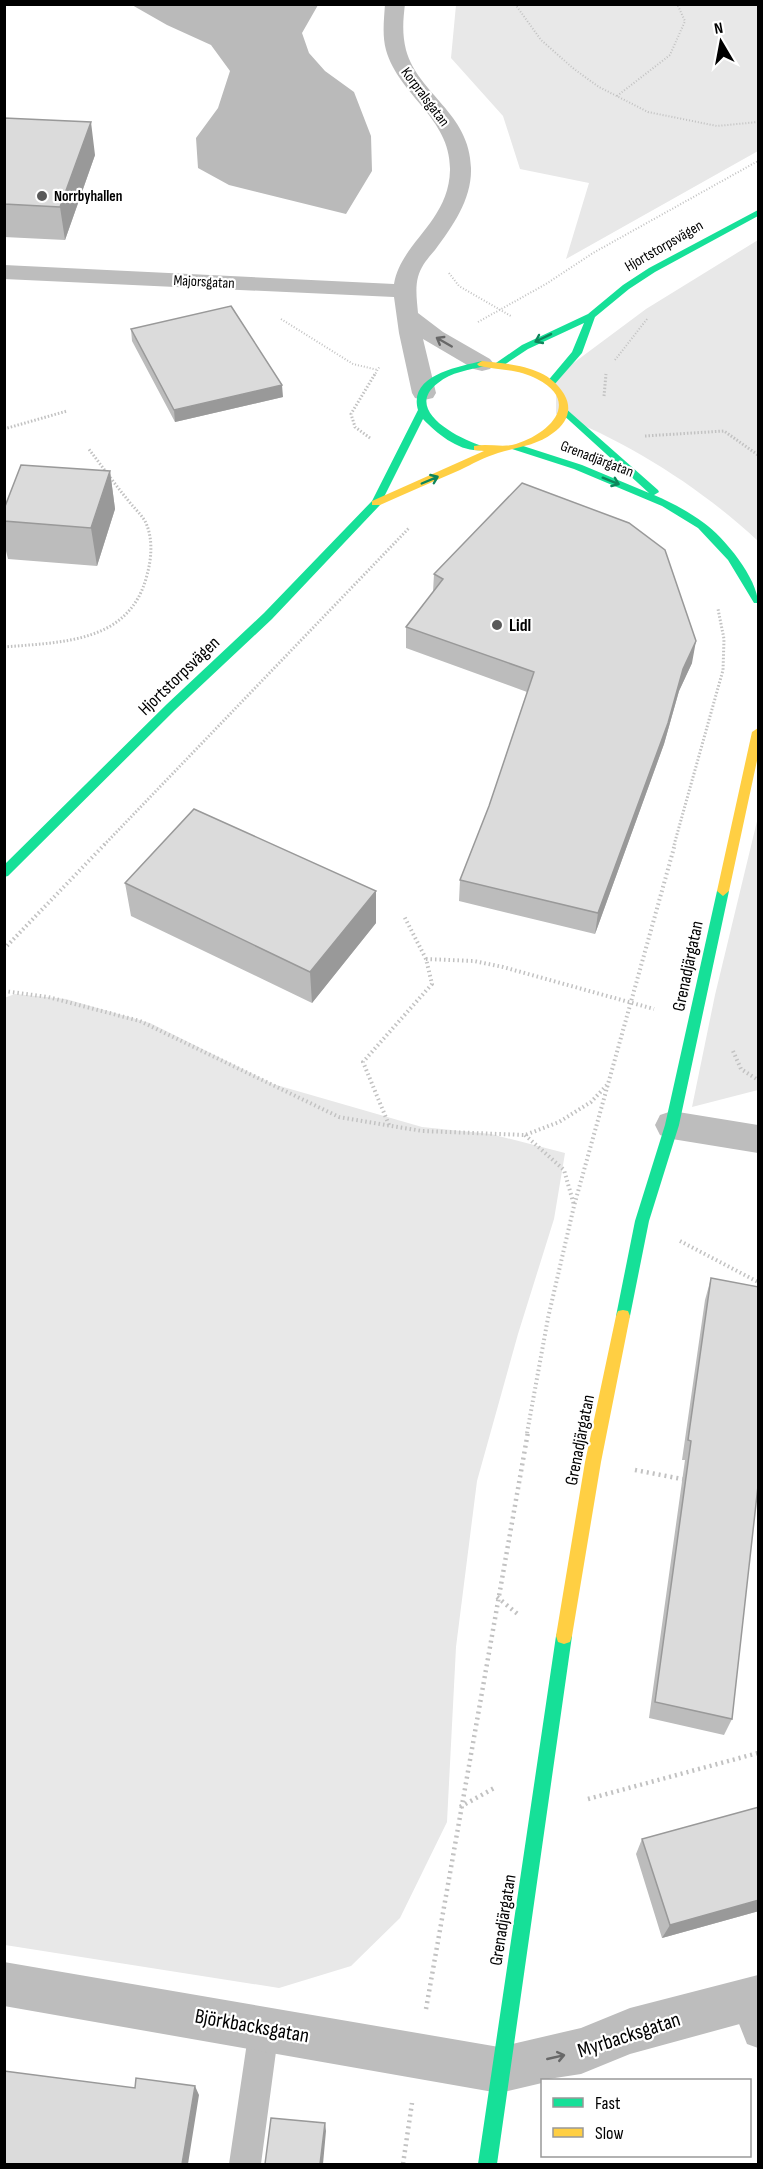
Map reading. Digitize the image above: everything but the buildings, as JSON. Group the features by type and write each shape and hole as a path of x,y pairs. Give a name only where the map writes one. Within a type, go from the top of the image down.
{"street":[{"name":"Korpralsgatan","path":"395,4 392,26 398,60 411,80 445,119 460,155 460,185 452,208 414,262 404,291 404,304 409,317 423,402"},
{"name":"Hjortstorpsvägen","path":"490,364 591,316 626,287 652,270 759,213"},
{"name":"Majorsgatan","path":"4,272 404,291"},
{"path":"564,410 558,392 550,383 570,365 580,350 591,316"},
{"path":"409,317 435,337 490,364"},
{"name":"Hjortstorpsvägen","path":"4,873 171,707 268,616 376,503 423,402 440,376 467,366 490,364 528,371 550,383"},
{"name":"Hjortstorpsvägen","path":"423,402 435,430 446,438 479,448 516,447 547,435 555,427 564,410"},
{"name":"Grenadjärgatan","path":"564,410 632,470 666,504"},
{"name":"Grenadjärgatan","path":"516,447 578,467 666,504 702,526 732,558 759,600"},
{"name":"Hjortstorpsvägen","path":"376,503 498,449"},
{"name":"Grenadjärgatan","path":"487,2164 572,1579 593,1462 642,1221 672,1125 759,732"},
{"path":"672,1125 759,1139"},
{"name":"Björkbacksgatan","path":"4,1984 499,2070"},
{"name":"Myrbacksgatan","path":"499,2070 581,2051 630,2031 754,2010"}],"lane":[{"path":"245,2164 264,2029"}],"path":[{"path":"515,4 541,40 599,87 648,112 717,126 759,122"},
{"path":"617,96 670,55 685,21 677,4"},
{"path":"500,310 593,253 759,161"},
{"path":"612,364 649,316"},
{"path":"604,400 603,388 609,369"},
{"path":"4,429 67,411"},
{"path":"636,436 724,431 759,455"},
{"path":"4,647 79,641 114,625 132,611 143,597 148,581 152,542 146,522 88,448"},
{"path":"4,949 414,523"},
{"path":"403,2164 460,1807 548,1318 574,1206 723,670 725,647 723,626 717,605"},
{"path":"390,1126 363,1062 432,984 426,959 404,916"},
{"path":"426,959 479,962 537,976 630,1004"},
{"path":"4,991 48,997 140,1021 339,1117 422,1131 525,1135 559,1122 591,1102 607,1085"},
{"path":"525,1135 564,1170 574,1206"},
{"path":"642,1221 759,1282"},
{"path":"593,1462 692,1481"},
{"path":"497,1597 524,1619"},
{"path":"538,1812 759,1753"},
{"path":"460,1807 500,1785"}],"shaded area":[{"path":"132,5 318,5 302,33 309,53 325,71 354,92 371,136 372,171 346,214 229,185 198,168 196,138 218,108 230,71 211,45 167,25"},
{"path":"456,5 758,5 758,151 566,259 589,183 520,169 503,116 451,58"},
{"path":"758,240 758,541 713,503 663,468 610,438 556,414 556,376 646,309"},
{"path":"758,817 758,1090 692,1107 715,995"},
{"path":"15,994 66,999 150,1023 273,1084 422,1127 491,1134 565,1153 554,1219 518,1334 477,1481 456,1647 447,1822 400,1918 351,1966 279,1988 5,1945 4,998"}],"traffic: fast":[{"path":"498,365 525,347 591,316 626,287 652,270 758,213"},
{"path":"551,383 577,353 591,316"},
{"path":"478,448 458,441 436,427 427,418 422,408 422,397 427,387 439,377 482,364"},
{"path":"564,410 654,492"},
{"path":"4,873 171,707 268,616 376,503 422,412"},
{"path":"516,447 578,467 666,504 702,526 732,558 758,600"},
{"path":"623,1316 642,1221 672,1125 723,891"},
{"path":"487,2164 564,1636"}],"traffic: slow":[{"path":"478,448 506,449 529,443 552,430 560,421 564,411 563,400 556,388 541,377 522,370 482,364"},
{"path":"376,503 498,449"},
{"path":"723,891 758,732"},
{"path":"564,1636 593,1462 623,1316"}],"place":[{"name":"Norrbyhallen","path":"42,196"},
{"name":"Lidl","path":"497,625"}]}
